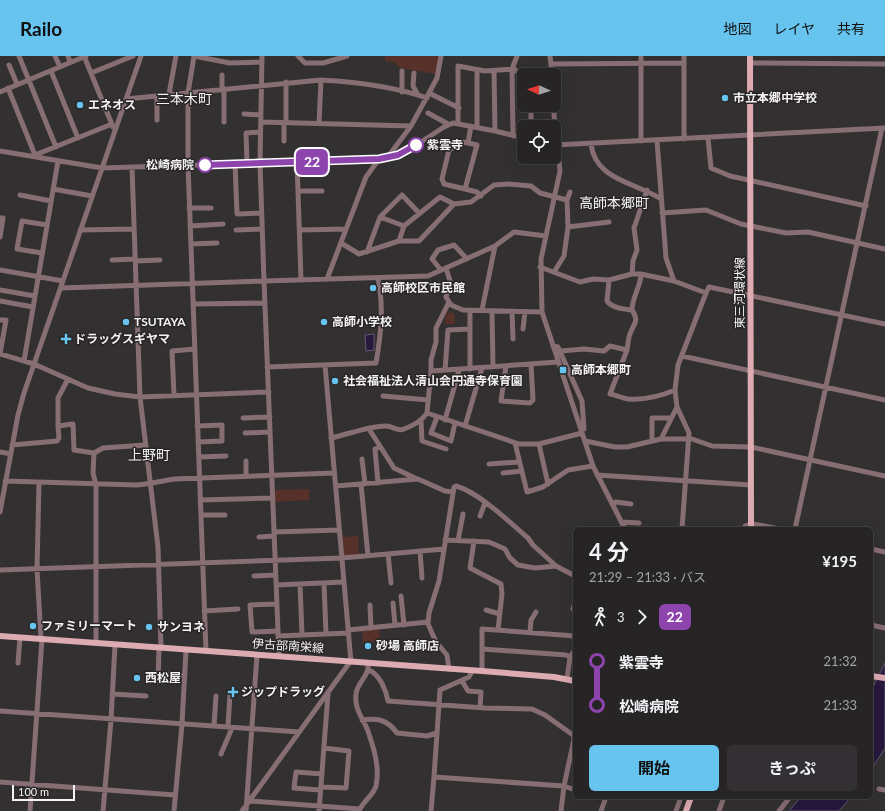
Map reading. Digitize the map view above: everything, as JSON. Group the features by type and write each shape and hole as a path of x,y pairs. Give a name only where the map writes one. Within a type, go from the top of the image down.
{"main road":[{"name":"東三河環状線","path":"750,56 751,526"},
{"name":"伊古部南栄線","path":"0,636 482,671 573,680"},
{"path":"873,676 885,678"},
{"path":"686,811 690,799"}],"street":[{"path":"19,56 56,147"},
{"path":"56,56 60,67"},
{"path":"68,56 70,62"},
{"path":"0,92 85,56 115,132"},
{"path":"91,73 133,56"},
{"path":"0,512 2,492 6,481 10,454 24,393 141,56"},
{"path":"169,94 176,56"},
{"path":"206,651 189,208 188,93 194,56 230,63 262,62"},
{"path":"262,56 260,132 261,213 279,656"},
{"path":"298,56 305,63 323,63 347,56"},
{"path":"387,158 411,126 428,96 437,78 441,56"},
{"path":"513,136 512,69 517,56"},
{"path":"550,56 551,68"},
{"path":"641,56 641,141"},
{"path":"684,56 684,139"},
{"path":"750,63 885,64"},
{"path":"551,64 684,64"},
{"path":"9,66 17,84"},
{"path":"458,124 458,66 477,70 494,71 512,69 517,72"},
{"path":"51,70 78,138"},
{"path":"468,143 474,126 477,70"},
{"path":"402,71 402,92"},
{"path":"494,71 495,131"},
{"path":"414,73 413,86 418,96"},
{"path":"222,75 224,122"},
{"path":"126,99 286,82 321,80 352,82 418,96 428,96 458,108"},
{"path":"319,123 321,80"},
{"path":"284,141 286,82"},
{"path":"8,88 35,156"},
{"path":"157,96 157,120"},
{"path":"428,113 448,124 474,126 517,137"},
{"path":"244,114 261,115"},
{"path":"261,122 411,126"},
{"path":"35,156 112,124"},
{"path":"0,151 102,168 379,159 404,153 448,124"},
{"path":"561,145 884,128 796,527"},
{"path":"247,163 246,133 260,132"},
{"path":"708,138 711,168 730,176 866,206"},
{"path":"657,141 666,258 674,281"},
{"path":"465,189 477,145 463,142 449,150 442,179 444,184 477,192 481,196"},
{"path":"591,144 592,155 612,177 647,190 661,199"},
{"path":"327,279 366,177 379,159"},
{"path":"24,361 58,161"},
{"path":"297,162 301,280"},
{"path":"235,164 237,214 261,213"},
{"path":"559,164 560,171 540,267 542,312 593,466 624,527"},
{"path":"132,167 140,397 145,445 152,484 159,565 160,648 158,682"},
{"path":"399,241 404,226 440,197 454,204 471,202 494,185 509,184 531,186 540,193 567,200"},
{"path":"53,190 92,196"},
{"path":"632,274 633,261 637,250 634,228 647,190"},
{"path":"298,191 322,191"},
{"path":"554,272 564,256 568,227 567,200 570,192"},
{"path":"20,195 51,201"},
{"path":"367,252 380,216 402,195 419,213"},
{"path":"341,243 358,254 399,241 419,241 454,204"},
{"path":"189,208 211,208"},
{"path":"662,213 706,210 751,226 786,233 808,232 885,249"},
{"path":"380,216 404,226"},
{"path":"0,218 3,218 0,237"},
{"path":"42,253 17,249 22,221 47,225"},
{"path":"568,227 609,222"},
{"path":"190,226 223,224"},
{"path":"80,230 134,229"},
{"path":"236,230 262,229"},
{"path":"300,230 346,229"},
{"path":"61,288 420,277 444,269 495,246 514,232 546,236"},
{"path":"191,244 217,243"},
{"path":"466,259 454,245 438,250 432,259 444,269 450,281 446,296 448,302 458,308 470,310 542,312"},
{"path":"482,310 495,246"},
{"path":"112,260 160,260"},
{"path":"540,267 580,282 593,279 610,280 632,274 641,274 674,281 706,293"},
{"path":"0,270 63,281"},
{"path":"641,274 641,280 632,302 632,310 636,322 629,336 627,350 610,394 626,399 638,399 662,396 675,390"},
{"path":"267,367 376,363 381,329 382,297 378,278"},
{"path":"610,280 607,301 610,304 620,308 632,310"},
{"path":"682,527 689,433 677,407 675,390 678,365 709,287 885,324"},
{"path":"0,290 35,296"},
{"path":"0,301 33,307"},
{"path":"331,438 389,426 403,430 421,420 427,413 431,360 436,342 436,328 448,302"},
{"path":"193,304 265,303"},
{"path":"470,310 470,369"},
{"path":"492,311 493,367"},
{"path":"512,311 513,339"},
{"path":"523,329 525,312"},
{"path":"0,320 6,320 0,354 34,364 98,391 140,397 269,392"},
{"path":"445,370 448,330 470,329"},
{"path":"553,346 558,347 561,352 582,401 584,429 582,432"},
{"path":"561,352 584,349 604,351 610,346 627,350"},
{"path":"174,395 172,351 195,350"},
{"path":"682,356 885,400"},
{"path":"431,371 558,362"},
{"path":"506,366 501,401 530,403 533,400 531,364"},
{"path":"242,811 350,662 349,631 325,365"},
{"path":"466,426 482,368"},
{"path":"445,420 459,370"},
{"path":"12,445 57,441 58,398 68,379"},
{"path":"382,396 428,400"},
{"path":"662,439 677,407"},
{"path":"427,413 515,443 539,444 582,432"},
{"path":"243,418 270,417"},
{"path":"437,417 431,433 450,440 455,423"},
{"path":"652,441 652,418 671,418"},
{"path":"421,420 422,441 446,449"},
{"path":"58,426 73,424 74,450 94,453 103,448 145,445"},
{"path":"198,426 222,425 222,441 198,442"},
{"path":"369,429 394,468 445,491 453,492"},
{"path":"245,433 270,432"},
{"path":"585,441 615,447 627,447 662,439 692,439 712,446 751,447 885,476"},
{"path":"515,443 527,492 548,484 568,470 593,466"},
{"path":"539,444 548,484"},
{"path":"378,483 375,449 380,447"},
{"path":"0,452 10,454"},
{"path":"94,453 93,473 96,485 96,644"},
{"path":"199,457 226,456"},
{"path":"362,459 368,556"},
{"path":"246,461 246,476"},
{"path":"488,464 519,462"},
{"path":"503,473 522,471"},
{"path":"0,472 7,474"},
{"path":"6,481 96,485 152,484 174,479 334,473"},
{"path":"597,475 752,485"},
{"path":"336,486 418,479"},
{"path":"30,811 41,639 38,569 39,483"},
{"path":"449,669 447,655 436,642 428,622 440,582 454,487 465,488 528,538 532,544 556,566 573,575"},
{"path":"200,500 273,498"},
{"path":"612,504 616,502 631,504"},
{"path":"480,516 485,503"},
{"path":"458,541 463,514"},
{"path":"201,515 225,515"},
{"path":"621,522 639,523"},
{"path":"259,537 274,534 339,530"},
{"path":"445,540 489,542 504,549 510,558 518,565 535,568 556,566"},
{"path":"474,542 470,568 501,584 502,594 498,630"},
{"path":"0,570 342,558 444,549"},
{"path":"873,549 885,552"},
{"path":"420,551 422,578"},
{"path":"388,554 391,583"},
{"path":"254,576 276,575"},
{"path":"276,585 344,582"},
{"path":"324,583 326,634"},
{"path":"300,584 302,635"},
{"path":"401,596 404,625"},
{"path":"393,603 395,625"},
{"path":"277,604 250,605 252,632 302,635 326,634 428,622"},
{"path":"370,605 372,628"},
{"path":"204,611 238,610"},
{"path":"486,610 500,614"},
{"path":"530,632 531,620 536,612"},
{"path":"873,625 885,628"},
{"path":"482,671 482,629 573,636"},
{"path":"18,663 20,638"},
{"path":"109,811 103,811 111,720 115,645"},
{"path":"482,649 566,655 570,657"},
{"path":"174,811 182,724 186,650"},
{"path":"567,679 570,657 573,653"},
{"path":"246,811 248,803 257,655"},
{"path":"248,803 359,810 363,802 373,792 378,768 368,731 358,713 356,692 369,670 368,663"},
{"path":"369,670 374,673 386,691 388,701 480,708 532,709 545,715 573,735"},
{"path":"431,811 440,690 469,677 472,671"},
{"path":"158,673 185,676"},
{"path":"462,681 468,691 481,692 480,708"},
{"path":"221,754 230,728 230,693"},
{"path":"112,694 146,696"},
{"path":"319,808 328,694"},
{"path":"214,726 216,696"},
{"path":"0,711 111,720 300,732"},
{"path":"362,720 378,718 392,726 397,733 427,736 437,733"},
{"path":"561,811 564,786 573,744"},
{"path":"322,774 296,772 294,788 346,788 349,751 324,748"},
{"path":"434,777 564,786 573,789"},
{"path":"0,782 175,795"},
{"path":"601,811 605,799"},
{"path":"676,811 680,799"},
{"path":"719,811 723,799"},
{"path":"779,811 788,799"}],"shaded area":[{"path":"385,56 439,56 436,74 400,68 395,63 385,61"},
{"path":"454,312 455,324 445,324 446,314"},
{"path":"374,334 374,350 366,351 365,335"},
{"path":"309,489 309,500 275,502 274,490"},
{"path":"358,536 359,555 344,556 342,537"},
{"path":"379,629 380,641 363,642 362,631"},
{"path":"885,663 885,748 873,767 873,687"},
{"path":"799,799 849,799 839,811 789,811"}],"bus line":[{"name":"22","path":"205,165 329,162 379,159 404,153 416,145"}],"place":[{"name":"市立本郷中学校","path":"725,98"},
{"name":"エネオス","path":"80,105"},
{"name":"紫雲寺","path":"416,145"},
{"name":"松崎病院","path":"205,165"},
{"name":"高師校区市民館","path":"373,288"},
{"name":"TSUTAYA","path":"126,322"},
{"name":"高師小学校","path":"324,322"},
{"name":"ドラッグスギヤマ","path":"66,339"},
{"name":"高師本郷町","path":"563,370"},
{"name":"社会福祉法人清山会円通寺保育園","path":"335,381"},
{"name":"ファミリーマート","path":"33,626"},
{"name":"サンヨネ","path":"149,627"},
{"name":"砂場 高師店","path":"368,646"},
{"name":"西松屋","path":"137,678"},
{"name":"ジップドラッグ","path":"233,692"}],"district":[{"name":"三本木町","path":"184,99"},
{"name":"高師本郷町","path":"614,203"},
{"name":"上野町","path":"149,455"}]}
